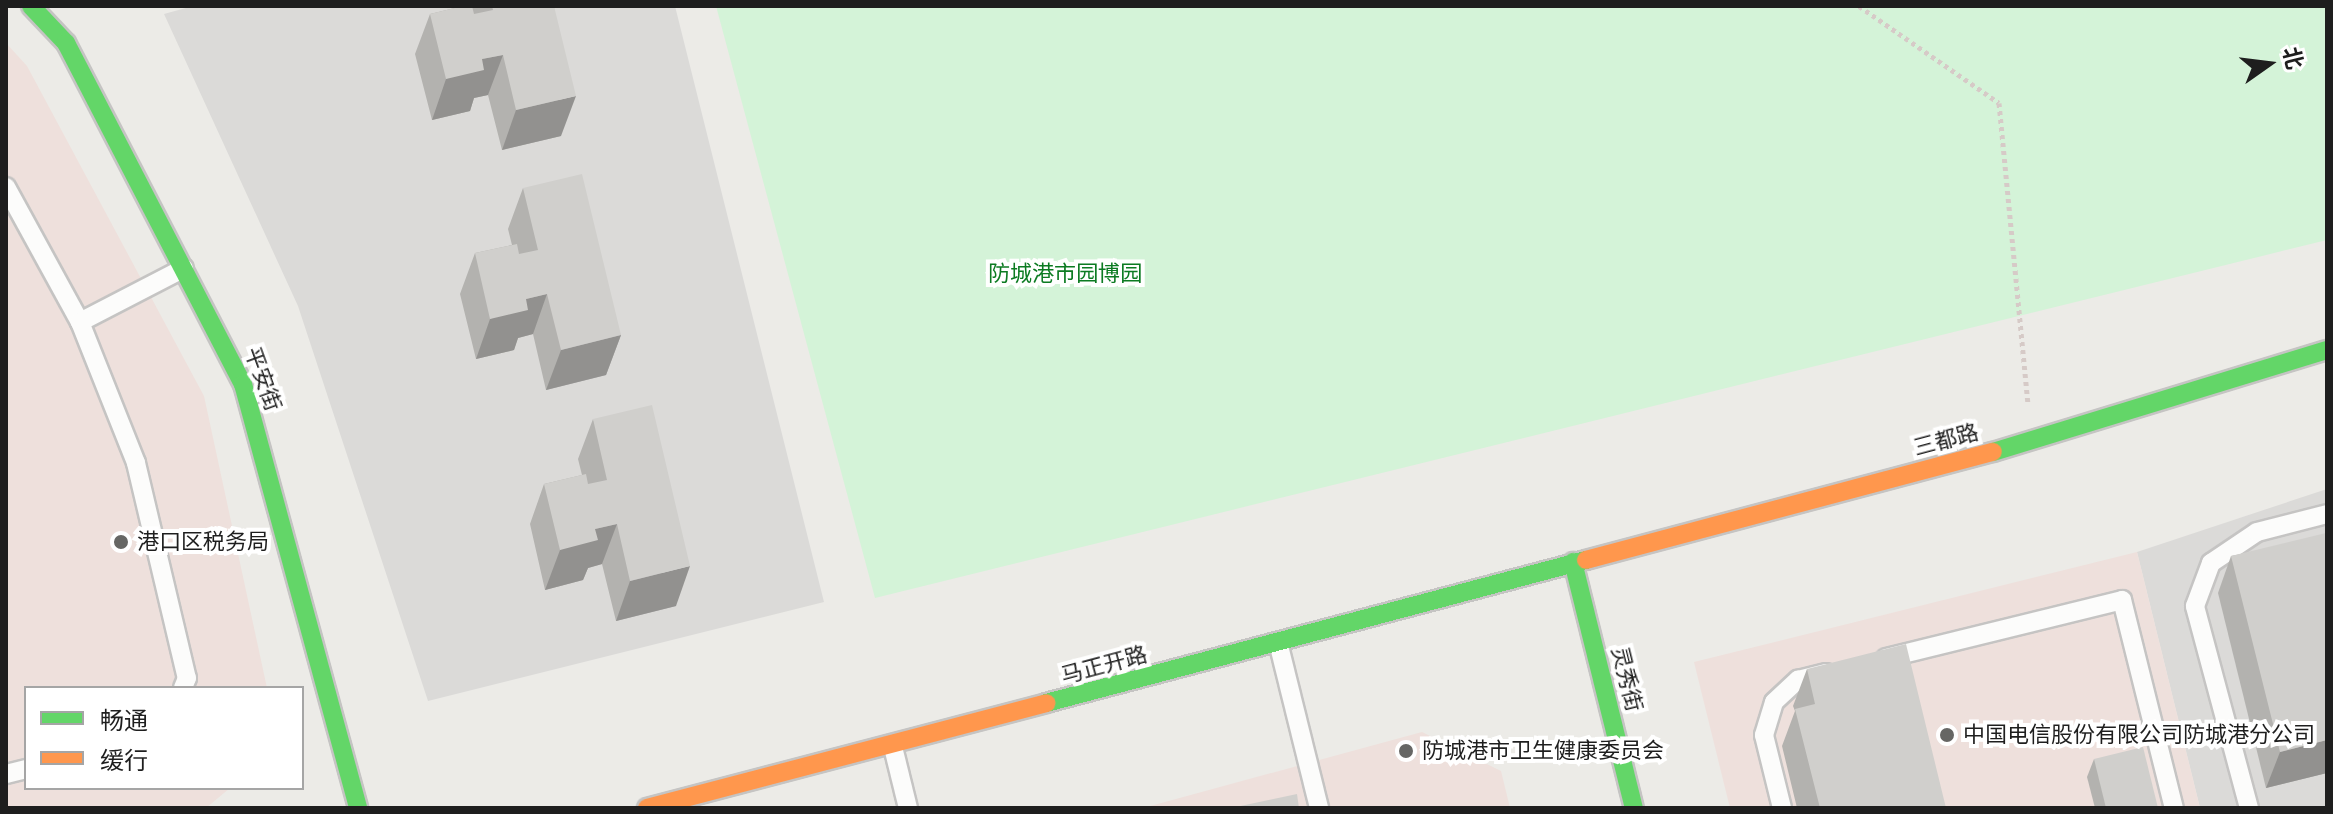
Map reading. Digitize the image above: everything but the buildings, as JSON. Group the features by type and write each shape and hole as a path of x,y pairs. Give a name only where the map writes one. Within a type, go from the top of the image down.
{"main road":[{"name":"平安街","path":"31,6 66,43 188,267 243,384 358,808"},
{"name":"三都路","path":"1573,562 2032,442 2327,350"},
{"name":"马正开路","path":"650,808 893,747 1573,562"},
{"name":"灵秀街","path":"1573,562 1634,808"}],"lane":[{"path":"6,187 80,322 136,463 187,678 184,686"},
{"path":"80,322 188,267"},
{"path":"2249,808 2195,606 2211,563 2257,532 2327,514"},
{"path":"1782,808 1764,735 1774,702 1798,680 2122,600 2174,808"},
{"path":"1278,642 1319,808"},
{"path":"893,747 908,808"}],"path":[{"path":"1859,6 1999,103 2032,442"}],"shaded area":[{"path":"193,6 675,6 824,602 428,701 298,306 164,14"},
{"name":"港口区税务局","path":"6,43 27,66 204,396 267,686 24,686 24,790 228,790 206,808 6,808"},
{"path":"2327,489 2327,808 2200,808 2137,552"},
{"name":"中国电信股份有限公司防城港分公司","path":"2137,552 2200,808 1730,808 1694,662"},
{"name":"防城港市卫生健康委员会","path":"1422,732 1501,771 1510,808 1143,808"}],"green space":[{"name":"防城港市园博园","path":"716,6 2327,6 2327,240 875,598"}],"traffic: fast":[{"path":"31,6 66,43 243,384 358,808"},
{"path":"1993,452 2327,350"},
{"path":"1046,703 1586,560"},
{"path":"1573,562 1634,808"}],"traffic: slow":[{"path":"1586,560 1993,452"},
{"path":"647,808 1046,703"}],"place":[{"name":"港口区税务局","path":"121,542"},
{"name":"中国电信股份有限公司防城港分公司","path":"1947,735"},
{"name":"防城港市卫生健康委员会","path":"1406,751"}]}
